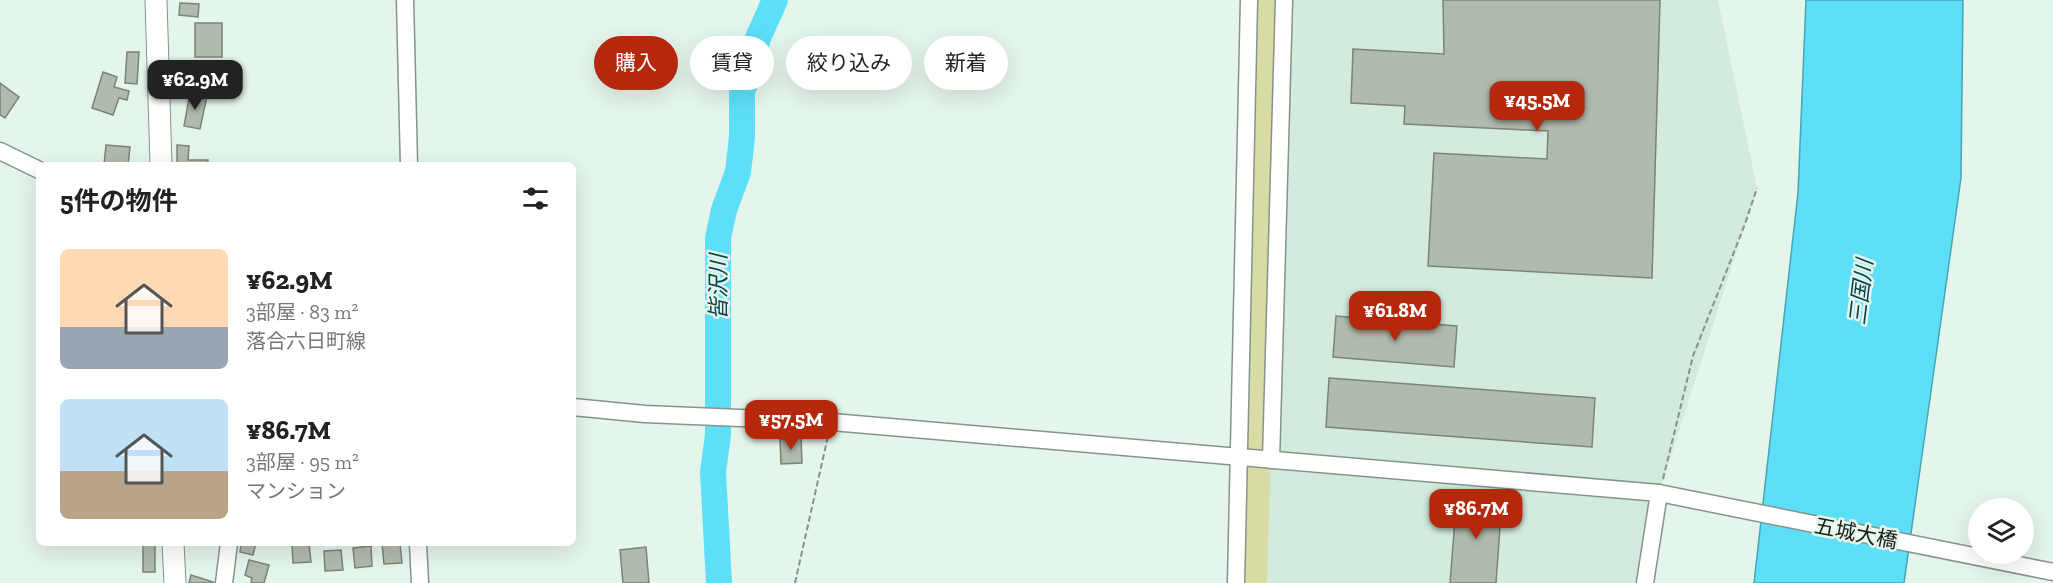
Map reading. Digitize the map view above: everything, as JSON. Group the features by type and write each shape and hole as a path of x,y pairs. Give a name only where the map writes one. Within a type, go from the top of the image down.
{"main road":[{"path":"156,0 161,162"},
{"path":"173,546 175,583"}],"street":[{"path":"405,0 409,162"},
{"path":"1236,583 1249,0"},
{"path":"1271,460 1284,0"},
{"path":"0,151 36,169"},
{"name":"五城大橋","path":"576,407 645,414 832,422 1659,493 2053,572"},
{"path":"1646,583 1659,493"},
{"path":"224,583 229,546"},
{"path":"418,546 420,583"}],"path":[{"path":"1659,493 1693,356 1757,188"},
{"path":"795,583 832,422"}],"shaded area":[{"path":"1249,0 1718,0 1757,188 1659,493 1645,583 1236,583"}],"green space":[{"path":"1249,0 1284,0 1267,583 1236,583"}],"water":[{"name":"三国川","path":"1806,0 1963,0 1961,178 1904,583 1754,583 1798,193"}],"building":[{"path":"1443,0 1660,0 1652,278 1428,266 1434,153 1547,159 1548,131 1404,124 1405,106 1351,103 1353,49 1444,54"},
{"path":"180,3 199,4 198,17 179,15"},
{"path":"195,23 222,23 222,57 195,57"},
{"path":"127,52 139,52 137,84 125,83"},
{"path":"103,72 117,77 114,87 129,91 127,100 119,98 113,115 92,108"},
{"path":"0,83 19,97 5,118 0,115"},
{"path":"190,93 207,96 200,129 184,126"},
{"path":"106,145 130,147 128,162 104,162"},
{"path":"177,145 189,146 188,160 208,160 208,162 177,162"},
{"path":"1336,316 1457,326 1454,367 1333,357"},
{"path":"1329,378 1595,398 1592,447 1326,427"},
{"path":"801,438 802,463 781,464 780,439"},
{"path":"1457,495 1502,499 1496,583 1450,583"},
{"path":"143,546 155,546 155,572 143,572"},
{"path":"241,546 255,546 253,555 240,552"},
{"path":"292,546 309,546 311,562 293,563"},
{"path":"371,546 372,566 355,568 353,548"},
{"path":"382,546 400,546 402,563 384,564"},
{"path":"646,547 649,583 623,583 620,550"},
{"path":"341,550 343,570 325,571 324,551"},
{"path":"249,560 269,565 264,583 251,583 252,578 245,575"},
{"path":"191,575 213,582 213,583 189,583"}],"waterway":[{"name":"皆沢川","path":"719,583 713,472 718,435 718,238 724,210 738,172 742,137 742,93 758,38 775,0"}]}
